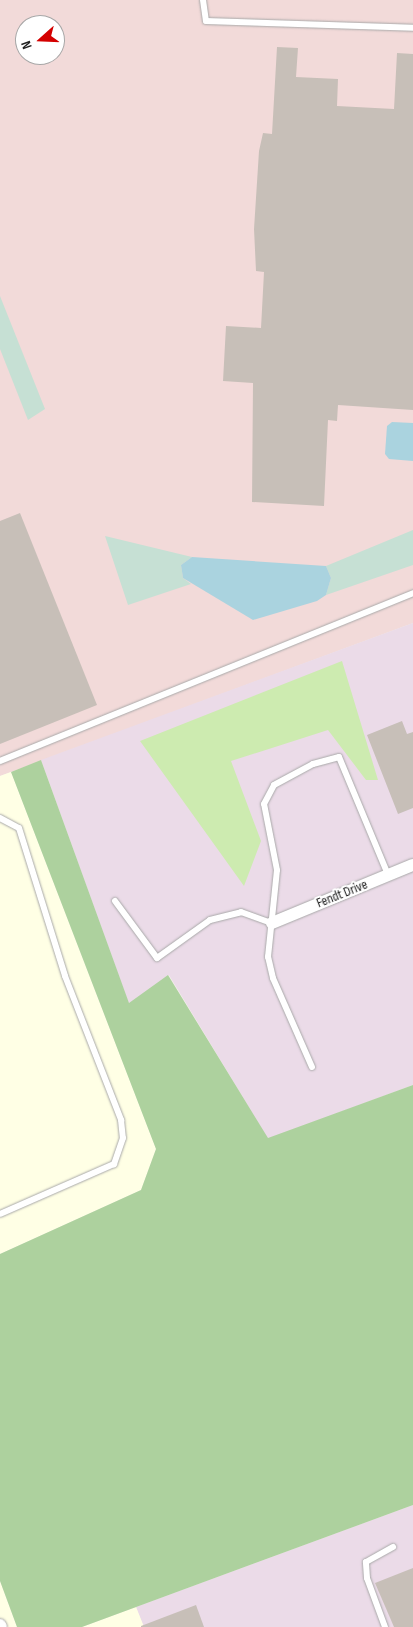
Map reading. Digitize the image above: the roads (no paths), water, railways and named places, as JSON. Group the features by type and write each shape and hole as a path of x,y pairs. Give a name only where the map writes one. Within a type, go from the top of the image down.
{"street":[{"name":"Fendt Drive","path":"272,923 413,866"}],"lane":[{"path":"203,0 206,21 413,28"},
{"path":"0,761 413,593"},
{"path":"312,1067 273,978 268,957 277,870 264,804 274,785 313,764 339,757 388,876"},
{"path":"0,818 19,828 65,976 121,1120 123,1138 114,1164 0,1214"},
{"path":"115,901 157,958 210,920 241,912 272,923"},
{"path":"386,1627 367,1578 366,1562 393,1547"}],"water":[{"path":"392,422 413,423 413,461 389,459 385,454 387,426"},
{"path":"192,557 326,566 331,578 326,595 317,601 253,620 183,578 181,565"}]}
